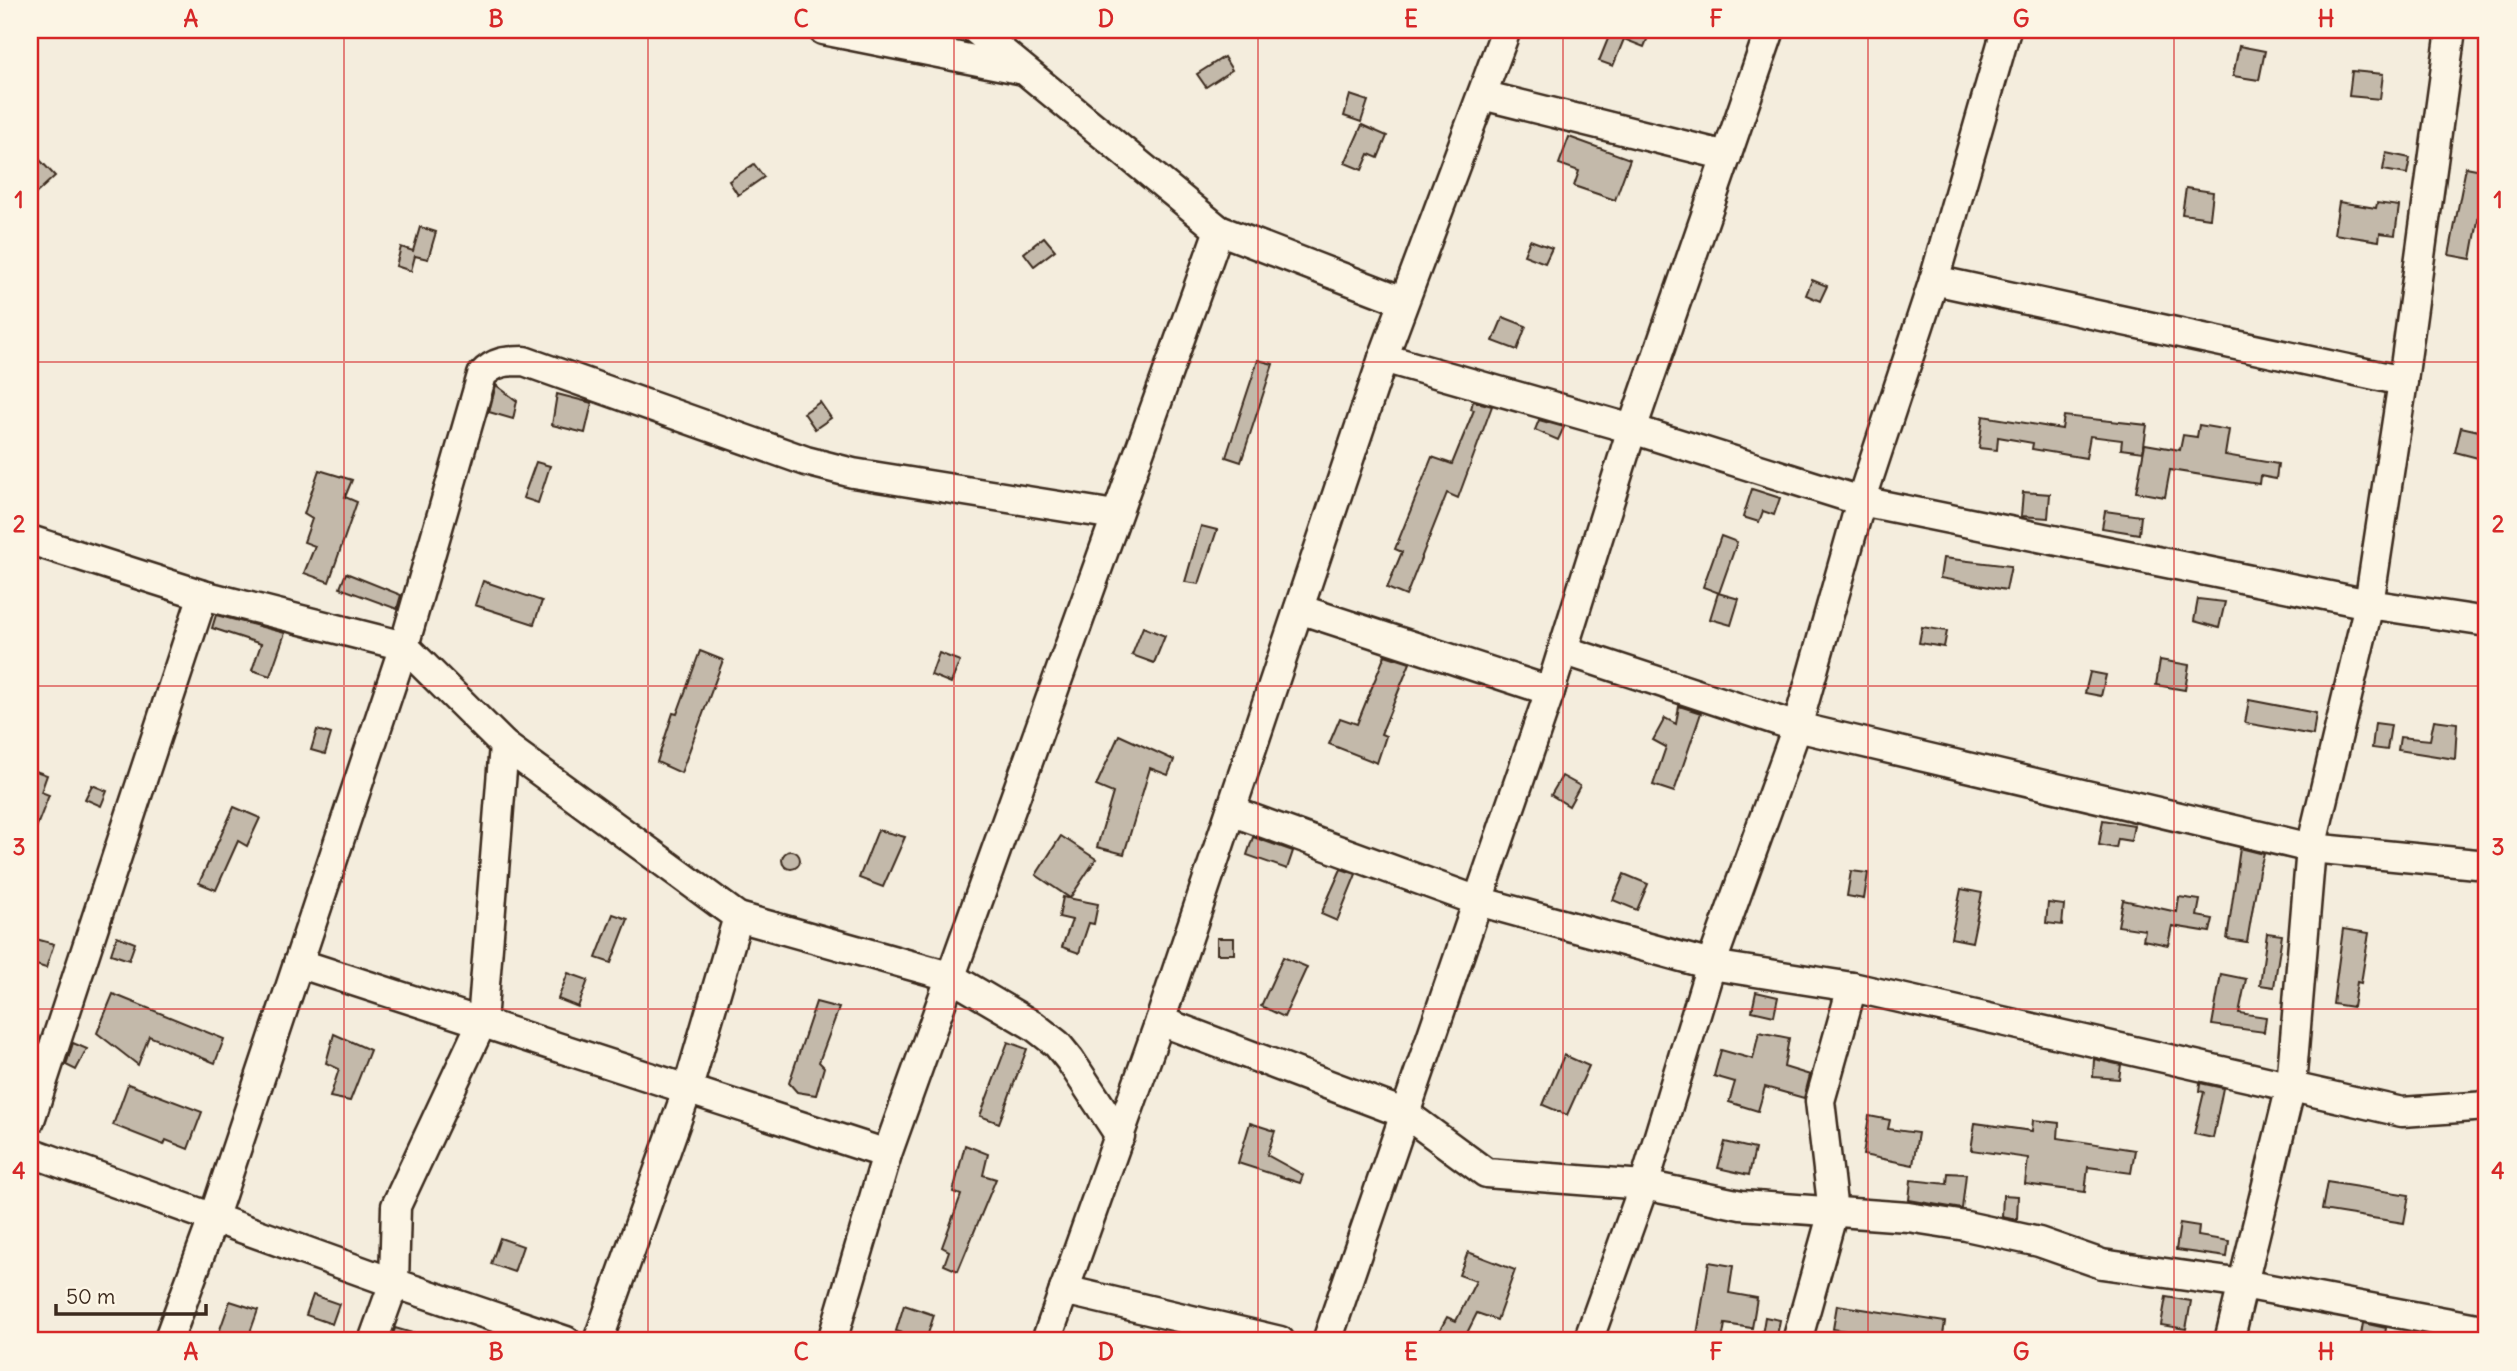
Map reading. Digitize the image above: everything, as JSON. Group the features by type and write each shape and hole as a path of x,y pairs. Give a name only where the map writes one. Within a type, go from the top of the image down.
{"street":[{"path":"823,30 1025,70"},
{"path":"976,30 1219,230 1403,301"},
{"path":"1046,1341 1160,1021 1382,358 1506,30"},
{"path":"1327,1341 1550,691 1632,429 1770,30"},
{"path":"1588,1341 1644,1185 1711,965 1797,727 1861,500 1934,280 2006,30"},
{"path":"2229,1341 2291,1086 2311,848 2369,604 2403,381 2451,30"},
{"path":"1482,94 1727,156"},
{"path":"832,1341 887,1154 949,976 1219,230"},
{"path":"1934,280 2403,381"},
{"path":"1382,358 1632,429 1861,500 2369,604 2487,622"},
{"path":"168,1341 213,1219 404,646 482,375 502,361 524,361 806,461 853,473 1115,515"},
{"path":"30,540 203,595 404,646 504,746 737,917 949,976 1008,1008 1057,1044 1120,1136"},
{"path":"30,1120 203,595"},
{"path":"1299,609 1550,691"},
{"path":"1563,650 1797,727 2311,848 2487,865"},
{"path":"373,1341 394,1283 396,1206 482,1023 504,746"},
{"path":"1231,811 1478,901 1711,965 1852,987 2402,1112 2487,1106"},
{"path":"598,1341 687,1091 737,917"},
{"path":"298,963 887,1154"},
{"path":"1797,1341 1833,1212 1820,1101 1852,987"},
{"path":"1160,1021 1406,1114 1486,1173 1644,1185 1741,1205 1908,1217 1966,1226 2039,1242 2102,1264 2243,1284 2487,1330"},
{"path":"30,1152 394,1283 566,1341"},
{"path":"1064,1290 1280,1341"}],"building":[{"path":"1602,30 1651,30 1644,47 1624,39 1613,66 1599,61 1610,34"},
{"path":"2239,46 2265,51 2259,80 2233,76"},
{"path":"1224,57 1232,70 1206,87 1197,74"},
{"path":"2352,71 2383,74 2380,99 2349,96"},
{"path":"1350,95 1368,101 1361,122 1344,116"},
{"path":"1362,125 1387,136 1378,158 1369,154 1362,170 1345,163"},
{"path":"1569,137 1630,159 1615,200 1574,186 1579,171 1559,164"},
{"path":"2386,153 2410,158 2407,174 2383,170"},
{"path":"39,159 55,176 30,199 30,168"},
{"path":"754,164 764,177 738,195 729,181"},
{"path":"2466,167 2487,171 2471,259 2449,255"},
{"path":"2186,188 2213,192 2210,218 2182,214"},
{"path":"2339,202 2376,208 2377,203 2399,206 2395,235 2380,233 2379,241 2334,234"},
{"path":"420,227 436,232 428,259 415,256 411,271 396,266 401,247 413,251"},
{"path":"1044,237 1055,250 1034,266 1024,253"},
{"path":"1530,240 1552,248 1545,263 1524,255"},
{"path":"1812,280 1827,286 1820,301 1806,295"},
{"path":"1503,317 1526,326 1517,350 1493,341"},
{"path":"1258,360 1273,364 1241,462 1226,457"},
{"path":"496,385 517,401 513,419 489,412"},
{"path":"557,394 592,403 585,433 552,425"},
{"path":"1473,401 1492,406 1458,498 1447,493 1406,596 1387,588 1402,552 1395,549 1432,457 1452,464 1474,410 1471,409"},
{"path":"820,402 831,418 815,429 804,413"},
{"path":"1983,416 2062,429 2064,416 2147,425 2143,452 2121,449 2122,440 2090,436 2086,458 2032,449 2033,443 1998,437 1997,450 1979,448"},
{"path":"1539,420 1564,427 1558,440 1535,430"},
{"path":"2199,425 2229,430 2225,455 2278,464 2276,479 2260,476 2259,484 2170,470 2165,497 2136,492 2145,444 2180,450 2183,435 2197,437"},
{"path":"2461,427 2483,432 2478,458 2455,452"},
{"path":"536,462 550,466 538,503 523,498"},
{"path":"319,470 352,480 345,497 357,502 329,582 304,573 315,546 304,542 312,519 304,514"},
{"path":"1752,489 1780,498 1774,515 1763,511 1759,522 1743,517"},
{"path":"2023,492 2050,494 2048,518 2021,516"},
{"path":"2105,511 2141,516 2139,534 2102,528"},
{"path":"1201,526 1217,530 1199,584 1185,582"},
{"path":"1721,536 1737,542 1719,593 1703,587"},
{"path":"1943,558 2011,566 2006,590 1940,578"},
{"path":"346,573 401,595 397,609 340,588"},
{"path":"483,581 542,601 534,624 475,605"},
{"path":"1718,593 1739,599 1731,625 1710,619"},
{"path":"2198,599 2225,602 2219,628 2194,621"},
{"path":"216,615 285,633 270,676 252,670 261,644 212,628"},
{"path":"1143,627 1165,636 1154,663 1132,655"},
{"path":"1922,627 1947,631 1944,647 1919,643"},
{"path":"700,651 723,660 681,773 657,762 673,713 677,714"},
{"path":"939,653 960,661 951,683 931,675"},
{"path":"1385,655 1410,663 1381,734 1386,736 1377,763 1329,744 1340,718 1357,724"},
{"path":"2160,660 2189,665 2185,690 2156,685"},
{"path":"2090,672 2106,675 2101,696 2085,693"},
{"path":"2249,700 2316,713 2313,735 2245,723"},
{"path":"1679,706 1701,713 1674,792 1653,785 1666,747 1653,740 1665,718 1676,724"},
{"path":"2434,720 2457,723 2455,759 2398,750 2400,737 2430,740"},
{"path":"2375,723 2391,725 2387,750 2372,748"},
{"path":"317,730 331,734 325,754 311,750"},
{"path":"1119,735 1174,760 1168,775 1150,768 1124,854 1097,847 1113,793 1096,786"},
{"path":"30,769 47,775 41,792 49,795 31,841"},
{"path":"1562,776 1580,786 1569,806 1551,795"},
{"path":"92,785 107,791 101,806 85,799"},
{"path":"234,807 260,818 247,846 238,841 216,890 199,883"},
{"path":"2103,820 2134,825 2131,841 2118,839 2116,848 2099,845"},
{"path":"878,830 905,837 883,887 859,878"},
{"path":"1061,836 1096,859 1070,898 1036,875"},
{"path":"1253,837 1293,851 1287,869 1247,855"},
{"path":"2240,848 2264,854 2247,942 2227,939"},
{"path":"787,851 795,851 800,860 798,867 787,869 782,864 782,856"},
{"path":"1341,869 1356,874 1337,921 1321,914"},
{"path":"1851,871 1868,873 1864,899 1847,896"},
{"path":"1624,874 1648,884 1637,910 1613,900"},
{"path":"1961,889 1982,893 1972,942 1951,938"},
{"path":"1063,897 1098,904 1094,924 1089,923 1079,953 1062,947 1072,920 1059,917"},
{"path":"2179,897 2200,900 2197,916 2213,919 2210,932 2172,926 2168,945 2143,940 2145,930 2118,926 2123,900 2177,912"},
{"path":"2048,903 2064,905 2062,925 2046,923"},
{"path":"613,914 628,919 611,963 596,958"},
{"path":"2343,929 2369,933 2361,983 2357,982 2353,1007 2333,1004"},
{"path":"2267,933 2282,935 2274,987 2260,985"},
{"path":"117,936 135,943 129,960 111,954"},
{"path":"1217,938 1234,938 1234,954 1217,954"},
{"path":"36,939 54,944 46,968 30,963"},
{"path":"1283,957 1307,967 1284,1017 1261,1006"},
{"path":"568,973 588,980 578,1007 558,999"},
{"path":"2221,974 2246,979 2239,1013 2266,1017 2264,1032 2212,1025"},
{"path":"1756,992 1778,997 1774,1016 1752,1011"},
{"path":"113,994 224,1039 215,1063 149,1036 138,1065 97,1033"},
{"path":"816,1002 839,1008 819,1062 824,1067 816,1095 797,1092 789,1083"},
{"path":"1759,1032 1789,1038 1784,1067 1810,1075 1804,1098 1765,1087 1758,1111 1729,1102 1735,1082 1714,1076 1721,1050 1753,1059"},
{"path":"334,1034 370,1050 350,1101 330,1097 339,1069 326,1063"},
{"path":"1008,1042 1027,1049 999,1123 980,1116"},
{"path":"73,1043 87,1049 76,1070 66,1065"},
{"path":"1564,1055 1589,1066 1567,1115 1543,1105"},
{"path":"2094,1059 2121,1065 2119,1079 2093,1077"},
{"path":"2200,1083 2223,1088 2213,1138 2194,1134 2204,1092 2199,1091"},
{"path":"128,1084 202,1112 188,1149 166,1140 164,1145 113,1125"},
{"path":"1869,1116 1890,1120 1888,1129 1918,1133 1913,1165 1863,1155"},
{"path":"2033,1120 2059,1123 2058,1138 2135,1150 2131,1173 2088,1167 2085,1192 2025,1184 2028,1158 1971,1150 1975,1123 2032,1131"},
{"path":"1250,1123 1275,1131 1267,1155 1303,1175 1300,1183 1238,1163"},
{"path":"1725,1142 1755,1149 1749,1175 1718,1168"},
{"path":"965,1145 988,1154 983,1175 996,1179 958,1271 944,1265 949,1251 942,1247 961,1195 953,1192"},
{"path":"1948,1173 1966,1174 1962,1209 1909,1200 1911,1180 1947,1184"},
{"path":"2327,1182 2409,1195 2404,1223 2322,1210"},
{"path":"2003,1195 2018,1196 2017,1220 2002,1217"},
{"path":"2180,1223 2199,1226 2198,1236 2229,1241 2227,1257 2176,1250"},
{"path":"500,1238 523,1246 514,1272 491,1264"},
{"path":"1468,1252 1515,1270 1497,1320 1477,1313 1463,1341 1434,1341 1447,1317 1456,1321 1476,1281 1459,1275"},
{"path":"1709,1262 1733,1266 1729,1293 1757,1298 1752,1328 1725,1324 1722,1341 1696,1341"},
{"path":"313,1295 339,1304 332,1324 306,1315"},
{"path":"2166,1297 2191,1301 2186,1329 2161,1325"},
{"path":"230,1301 258,1310 247,1341 216,1341"},
{"path":"904,1305 934,1315 926,1340 896,1331"},
{"path":"1837,1305 1945,1322 1942,1341 1910,1341 1833,1329"},
{"path":"1765,1317 1780,1320 1776,1341 1761,1341"},
{"path":"2363,1323 2386,1328 2384,1341 2360,1341"},
{"path":"395,1328 426,1337 426,1341 391,1341"}]}
